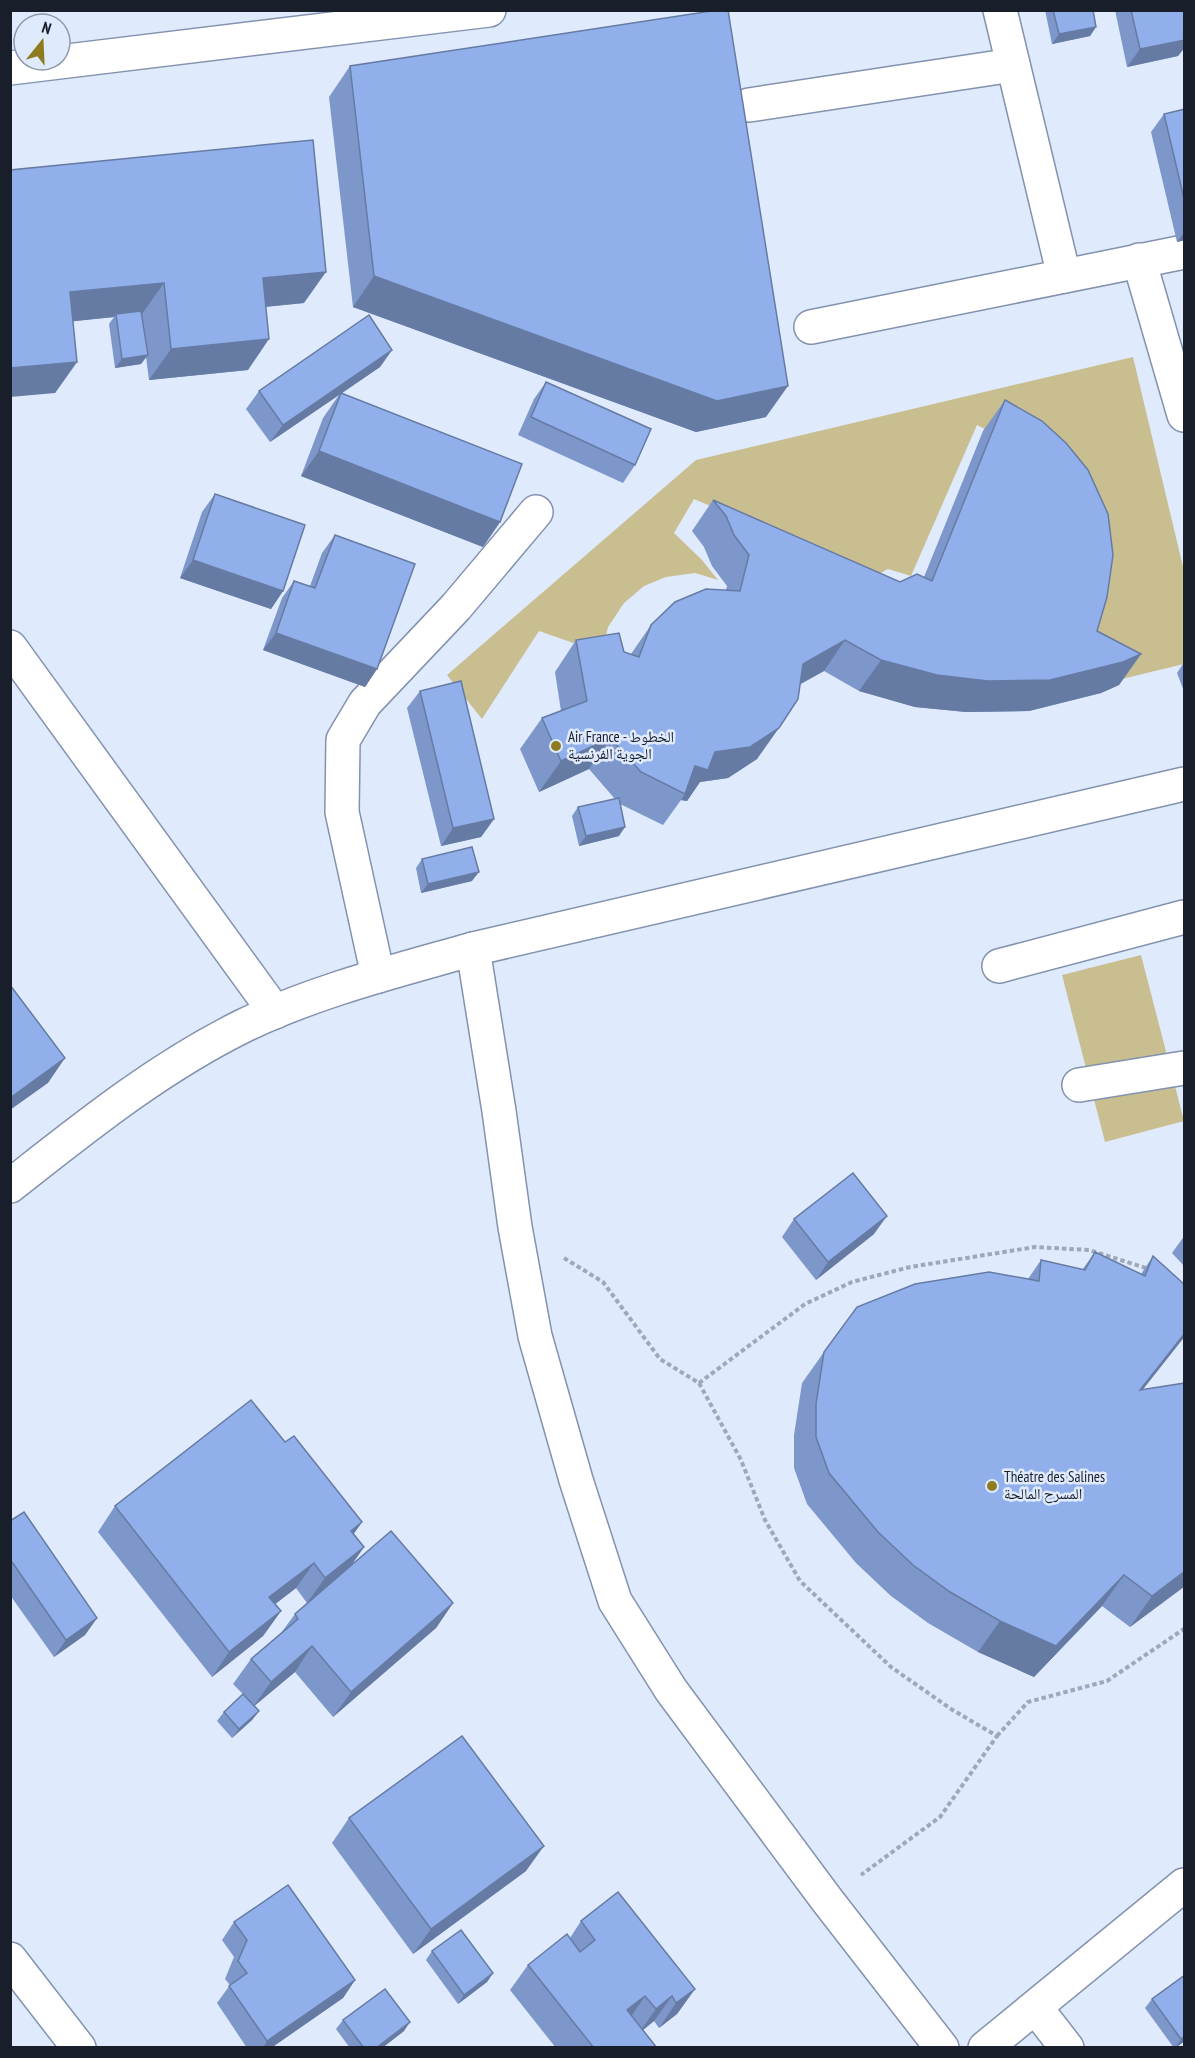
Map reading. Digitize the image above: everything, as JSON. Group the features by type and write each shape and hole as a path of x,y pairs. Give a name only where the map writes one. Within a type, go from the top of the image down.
{"street":[{"path":"10,68 489,10"},
{"path":"1000,10 1064,276"},
{"path":"749,105 1013,64"},
{"path":"811,327 1185,252"},
{"path":"1139,260 1185,415"},
{"path":"378,976 342,812 343,740 365,704 456,607 536,512"},
{"path":"10,647 275,1012"},
{"path":"10,1186 101,1114 191,1054 275,1012 378,976 473,950 1185,784"},
{"path":"999,966 1185,917"},
{"path":"473,950 515,1227 535,1336 576,1480 615,1601 670,1690 827,1900 942,2048"},
{"path":"1079,1085 1185,1068"},
{"path":"985,2048 1185,1885"},
{"path":"10,1959 79,2048"},
{"path":"1036,2008 1067,2048"}],"path":[{"path":"515,1227 603,1282 660,1359 699,1383 741,1460 765,1520 800,1581 891,1667 951,1709 997,1736"},
{"path":"699,1383 805,1304 852,1282 909,1267 1035,1247 1089,1250 1156,1272"},
{"path":"827,1900 940,1817 997,1736 1028,1702 1107,1681 1185,1629"}],"shaded area":[{"path":"1133,357 1184,571 1184,664 1122,679 1087,660 1030,452 977,425 911,576 888,569 875,576 694,499 674,533 702,560 718,580 695,573 666,577 644,586 624,603 608,627 602,653 539,631 482,719 447,675 696,460"},
{"path":"1141,955 1184,1121 1105,1142 1062,975"}],"building":[{"path":"728,10 788,386 717,401 374,276 350,66"},
{"path":"1053,10 1093,10 1096,27 1059,34"},
{"path":"1131,10 1185,10 1185,40 1140,49"},
{"path":"1185,109 1185,203 1164,114"},
{"path":"313,140 326,272 263,278 269,339 171,349 164,283 70,292 77,362 10,368 10,170"},
{"path":"141,311 148,355 122,359 116,314"},
{"path":"369,315 392,350 283,425 259,391"},
{"path":"546,382 651,429 635,465 531,417"},
{"path":"341,393 522,464 500,522 319,451"},
{"path":"1005,400 1042,421 1066,443 1088,470 1108,514 1113,555 1107,597 1097,631 1141,654 1123,662 1050,680 988,681 937,675 881,660 845,640 803,664 798,699 779,728 750,747 715,752 708,770 695,766 685,794 641,772 610,738 561,761 542,718 587,701 576,640 619,633 624,652 639,657 651,625 675,602 706,589 740,591 749,555 734,535 726,516 713,500 900,582 917,574 932,581"},
{"path":"215,494 305,525 283,591 193,560"},
{"path":"335,535 415,564 377,669 276,633 294,581 315,588"},
{"path":"461,681 494,819 453,828 420,691"},
{"path":"619,798 625,827 586,836 578,807"},
{"path":"472,847 479,872 428,884 422,859"},
{"path":"10,985 65,1058 10,1098"},
{"path":"853,1173 887,1216 828,1262 794,1219"},
{"name":"Théatre des Salines المسرح المالحة","path":"1095,1252 1145,1276 1153,1256 1185,1285 1185,1333 1140,1390 1185,1383 1185,1571 1152,1596 1124,1575 1056,1646 1000,1621 950,1592 913,1565 878,1532 829,1473 816,1437 816,1404 824,1352 857,1307 915,1284 989,1272 1039,1281 1041,1260 1085,1270"},
{"path":"251,1400 285,1442 294,1436 362,1522 351,1531 364,1547 325,1578 314,1563 269,1597 281,1611 229,1652 115,1506"},
{"path":"24,1512 97,1618 66,1640 10,1559 10,1521"},
{"path":"391,1531 453,1603 351,1692 312,1646 271,1682 251,1659 298,1619 295,1614"},
{"path":"243,1694 259,1711 239,1729 224,1712"},
{"path":"462,1736 544,1846 431,1929 349,1818"},
{"path":"288,1885 355,1980 267,2041 229,1986 247,1973 238,1961 247,1940 234,1922"},
{"path":"618,1892 695,1989 676,2003 672,1996 656,2009 645,1996 627,2010 657,2048 594,2048 528,1965 567,1934 580,1952 595,1940 581,1921"},
{"path":"461,1930 493,1973 464,1995 432,1951"},
{"path":"1185,1975 1185,2036 1181,2039 1152,1999"},
{"path":"385,1989 410,2022 376,2048 364,2048 343,2020"}],"place":[{"name":"Air France - الخطوط الجوية الفرنسية","path":"556,746"},
{"name":"Théatre des Salines المسرح المالحة","path":"992,1486"}]}
